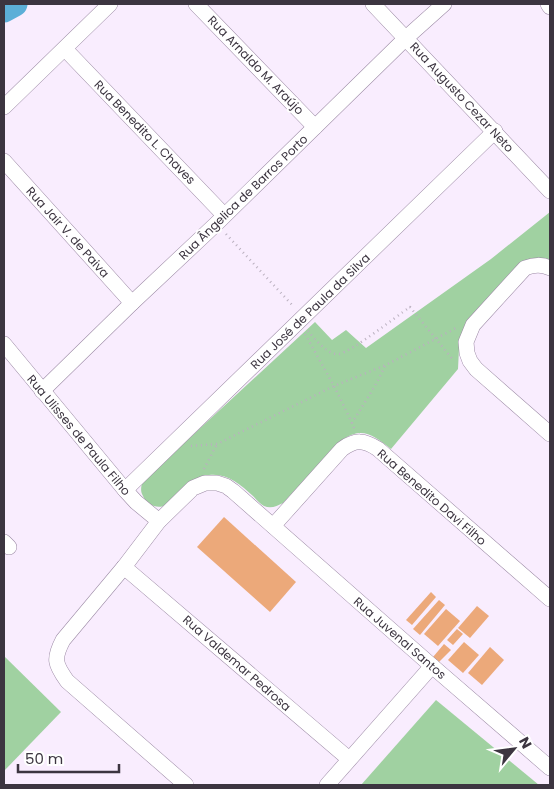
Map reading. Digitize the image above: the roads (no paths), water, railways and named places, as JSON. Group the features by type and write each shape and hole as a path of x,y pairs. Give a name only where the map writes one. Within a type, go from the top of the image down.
{"street":[{"path":"4,107 110,4"},
{"name":"Rua Arnaldo M. Araújo","path":"196,4 315,127"},
{"name":"Rua Augusto Cezar Neto","path":"373,4 550,191"},
{"name":"Rua Ângelica de Barros Porto","path":"42,391 406,38 444,4"},
{"name":"Rua Benedito L. Chaves","path":"65,49 220,220"},
{"name":"Rua José de Paula da Silva","path":"125,490 303,321 494,131"},
{"name":"Rua Jair V. de Paiva","path":"4,161 132,303"},
{"path":"550,268 535,265 525,268 473,325 466,342 467,353 473,365 550,434"},
{"name":"Rua Ulisses de Paula Filho","path":"4,344 125,490 136,502 159,520"},
{"name":"Rua Benedito Davi Filho","path":"273,526 342,449 358,441 369,443 550,599"},
{"name":"Rua Juvenal Santos","path":"159,520 193,488 205,483 217,483 233,490 550,768"},
{"path":"159,520 63,640 56,653 58,668 67,681 186,785"},
{"name":"Rua Valdemar Pedrosa","path":"124,566 349,759"},
{"path":"327,785 432,666"}],"waterway":[{"path":"4,10 15,4"}]}
